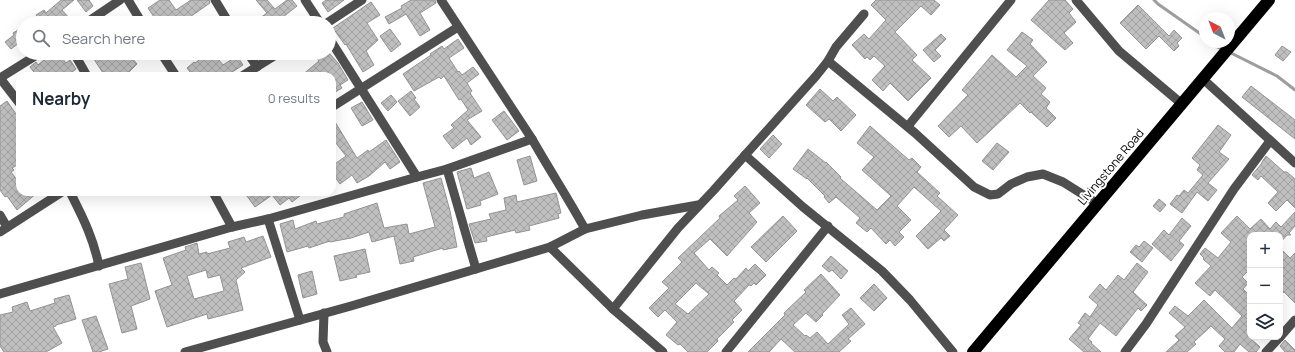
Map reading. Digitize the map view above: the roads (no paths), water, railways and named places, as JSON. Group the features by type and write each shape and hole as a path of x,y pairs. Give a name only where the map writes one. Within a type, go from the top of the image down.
{"highway":[{"name":"Livingstone Road","path":"973,352 1269,0"}],"street":[{"path":"96,16 120,0"},
{"path":"128,0 138,16"},
{"path":"215,0 225,16"},
{"path":"305,0 315,16"},
{"path":"336,17 362,0"},
{"path":"441,0 532,139 585,229"},
{"path":"908,126 1011,0"},
{"path":"1076,0 1119,51 1182,104"},
{"path":"613,309 673,234 828,61 836,47 864,14"},
{"path":"336,104 458,27"},
{"path":"336,49 417,177"},
{"path":"16,99 0,78 29,60"},
{"path":"78,60 85,72"},
{"path":"166,60 173,72"},
{"path":"252,60 257,67"},
{"path":"249,72 268,60"},
{"path":"828,61 908,126 974,187 984,193 990,195 998,194 1011,184 1027,177 1043,174 1063,182 1098,204"},
{"path":"1203,78 1295,163"},
{"path":"0,294 232,227 268,219 447,169 532,139"},
{"path":"1125,352 1146,324 1234,189 1270,141"},
{"path":"745,155 803,207 828,226 882,272 910,300 953,352"},
{"path":"447,169 476,269"},
{"path":"0,215 4,229 56,196"},
{"path":"72,196 88,226 95,245 100,266"},
{"path":"216,196 232,227"},
{"path":"185,352 550,247 585,229 642,215 698,206"},
{"path":"268,219 300,320"},
{"path":"726,352 828,226"},
{"path":"550,247 613,309 663,352"},
{"path":"324,313 323,342 327,352"},
{"path":"1283,334 1295,320"},
{"path":"1266,352 1277,340"}],"waterway":[{"path":"1154,0 1199,33"},
{"path":"1220,48 1224,50"},
{"path":"1229,52 1277,76 1295,90"}]}
